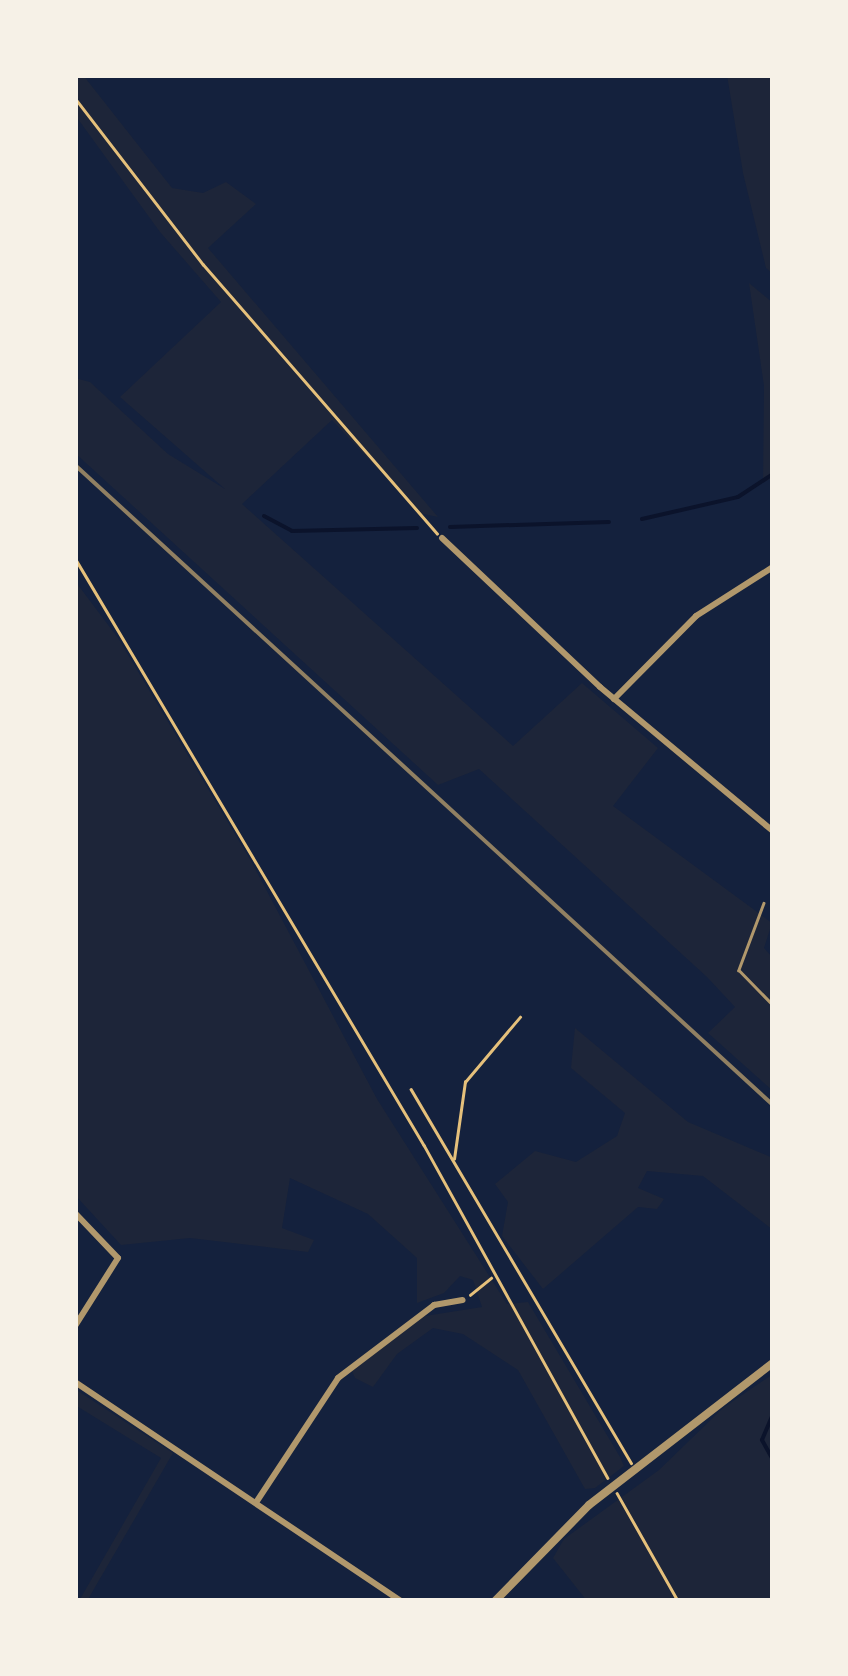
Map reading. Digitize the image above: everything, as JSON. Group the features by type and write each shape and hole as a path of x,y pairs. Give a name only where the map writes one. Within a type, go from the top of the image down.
{"street":[{"path":"442,538 614,699 773,832"},
{"path":"614,699 696,616 773,567"},
{"path":"75,1214 118,1258 75,1326"},
{"path":"257,1501 338,1378 434,1305 463,1300"},
{"path":"496,1601 533,1556 635,1469 773,1364"},
{"path":"75,1382 401,1601"}],"lane":[{"path":"764,903 739,970 773,1005"}],"path":[{"path":"75,98 203,264 442,538"},
{"path":"75,558 424,1146 492,1278 606,1473"},
{"path":"520,1018 465,1082 454,1170 635,1469"},
{"path":"411,1089 454,1160"},
{"path":"463,1300 492,1278"},
{"path":"621,1500 678,1601"}],"shaded area":[{"path":"75,75 83,75 172,188 203,193 226,182 256,204 208,248 438,517 419,513 332,420 242,504 513,746 582,683 658,748 613,806 772,923 764,948 773,958 773,1091 708,1033 735,1007 707,977 479,769 438,785 75,453 75,378 90,382 168,454 225,489 120,397 221,302 160,232 75,115"},
{"path":"727,75 773,75 773,274 766,268 743,173"},
{"path":"749,283 773,303 773,478 763,482 764,386"},
{"path":"75,581 118,638 251,861 377,1099 507,1304 528,1302 620,1457 624,1466 595,1488 585,1489 518,1370 463,1334 433,1328 397,1354 373,1387 355,1378 352,1371 361,1363 425,1316 482,1307 473,1280 460,1276 444,1293 417,1303 417,1258 368,1214 290,1178 282,1228 314,1240 308,1252 190,1238 121,1245 75,1195"},
{"path":"575,1028 688,1122 773,1158 773,1230 703,1176 647,1171 638,1188 664,1199 657,1209 638,1207 543,1289 502,1236 508,1202 495,1184 535,1151 576,1162 617,1136 625,1113 571,1068"},
{"path":"773,1374 773,1601 587,1601 553,1558 564,1539 659,1470 723,1408"},
{"path":"75,1389 173,1453 87,1601 79,1601 161,1458 75,1405"}],"waterway":[{"path":"642,519 738,497 773,474"},
{"path":"264,516 292,531 417,528"},
{"path":"450,527 609,522"},
{"path":"773,1414 762,1440 773,1460"}],"railway":[{"path":"75,465 773,1105"}]}
